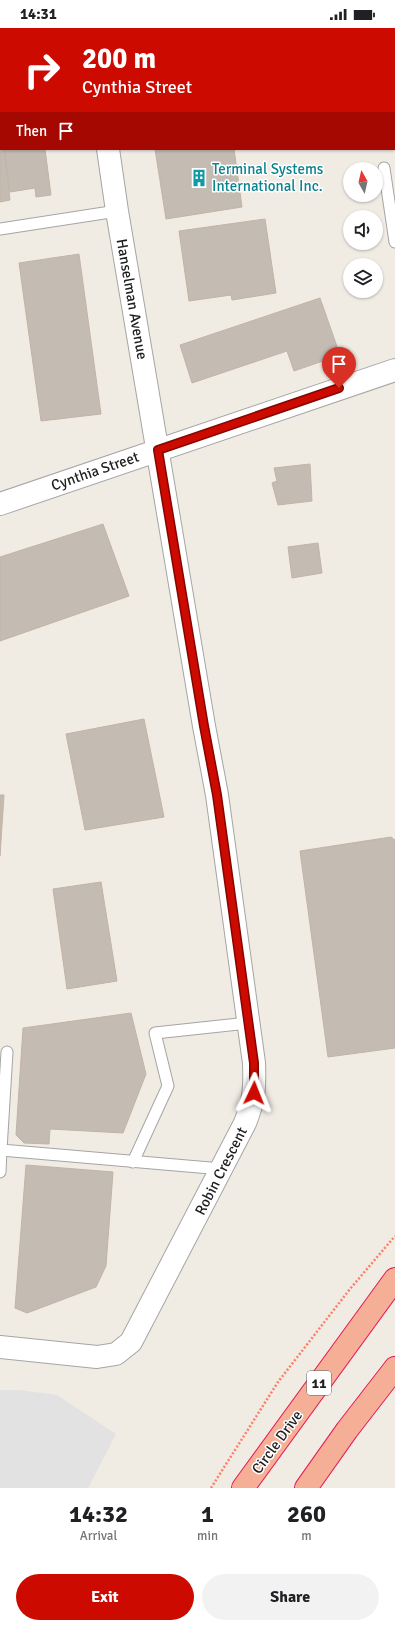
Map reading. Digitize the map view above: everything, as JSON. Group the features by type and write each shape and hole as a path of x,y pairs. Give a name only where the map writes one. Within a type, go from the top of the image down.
{"highway":[{"name":"Circle Drive","path":"243,1488 395,1279"},
{"path":"306,1488 347,1430 395,1368"}],"street":[{"name":"Hanselman Avenue","path":"108,150 117,211 158,450"},
{"name":"Cynthia Street","path":"0,504 395,370"},
{"name":"Robin Crescent","path":"0,1347 97,1357 116,1354 131,1342 222,1169 245,1123 252,1104 255,1083 254,1063 217,795 158,450"}],"lane":[{"path":"384,168 395,242"},
{"path":"0,229 117,211"},
{"path":"134,1162 168,1086 155,1033 248,1022"},
{"path":"0,1172 7,1052"},
{"path":"1,1150 222,1169"}],"path":[{"path":"211,1488 278,1382 350,1289 395,1236"}],"shaded area":[{"path":"0,1390 19,1390 57,1395 116,1434 88,1488 0,1488"}],"building":[{"path":"0,150 4,150 10,200 0,202"},
{"path":"4,150 45,150 51,195 36,197 35,188 10,192"},
{"name":"Terminal Systems International Inc.","path":"155,150 234,150 242,207 166,219"},
{"path":"265,219 276,293 232,300 231,295 189,301 179,231"},
{"path":"79,254 101,414 41,421 19,263"},
{"path":"320,298 340,355 294,371 287,351 192,383 180,345"},
{"path":"310,464 312,501 278,505 272,483 277,481 274,468"},
{"path":"103,524 129,596 0,641 0,557"},
{"path":"318,543 322,573 292,578 288,547"},
{"path":"144,719 164,817 85,830 66,734"},
{"path":"0,795 4,795 0,856"},
{"path":"391,837 395,840 395,1048 328,1057 300,851"},
{"path":"101,882 117,981 67,989 53,889"},
{"path":"131,1013 146,1074 123,1133 50,1129 49,1144 24,1143 16,1135 23,1028"},
{"path":"26,1165 113,1172 106,1266 96,1287 27,1313 15,1308"}],"place":[{"name":"Terminal Systems International Inc.","path":"199,178"}],"route":[{"path":"254,1093 254,1063 217,795 158,450 339,388"}]}
